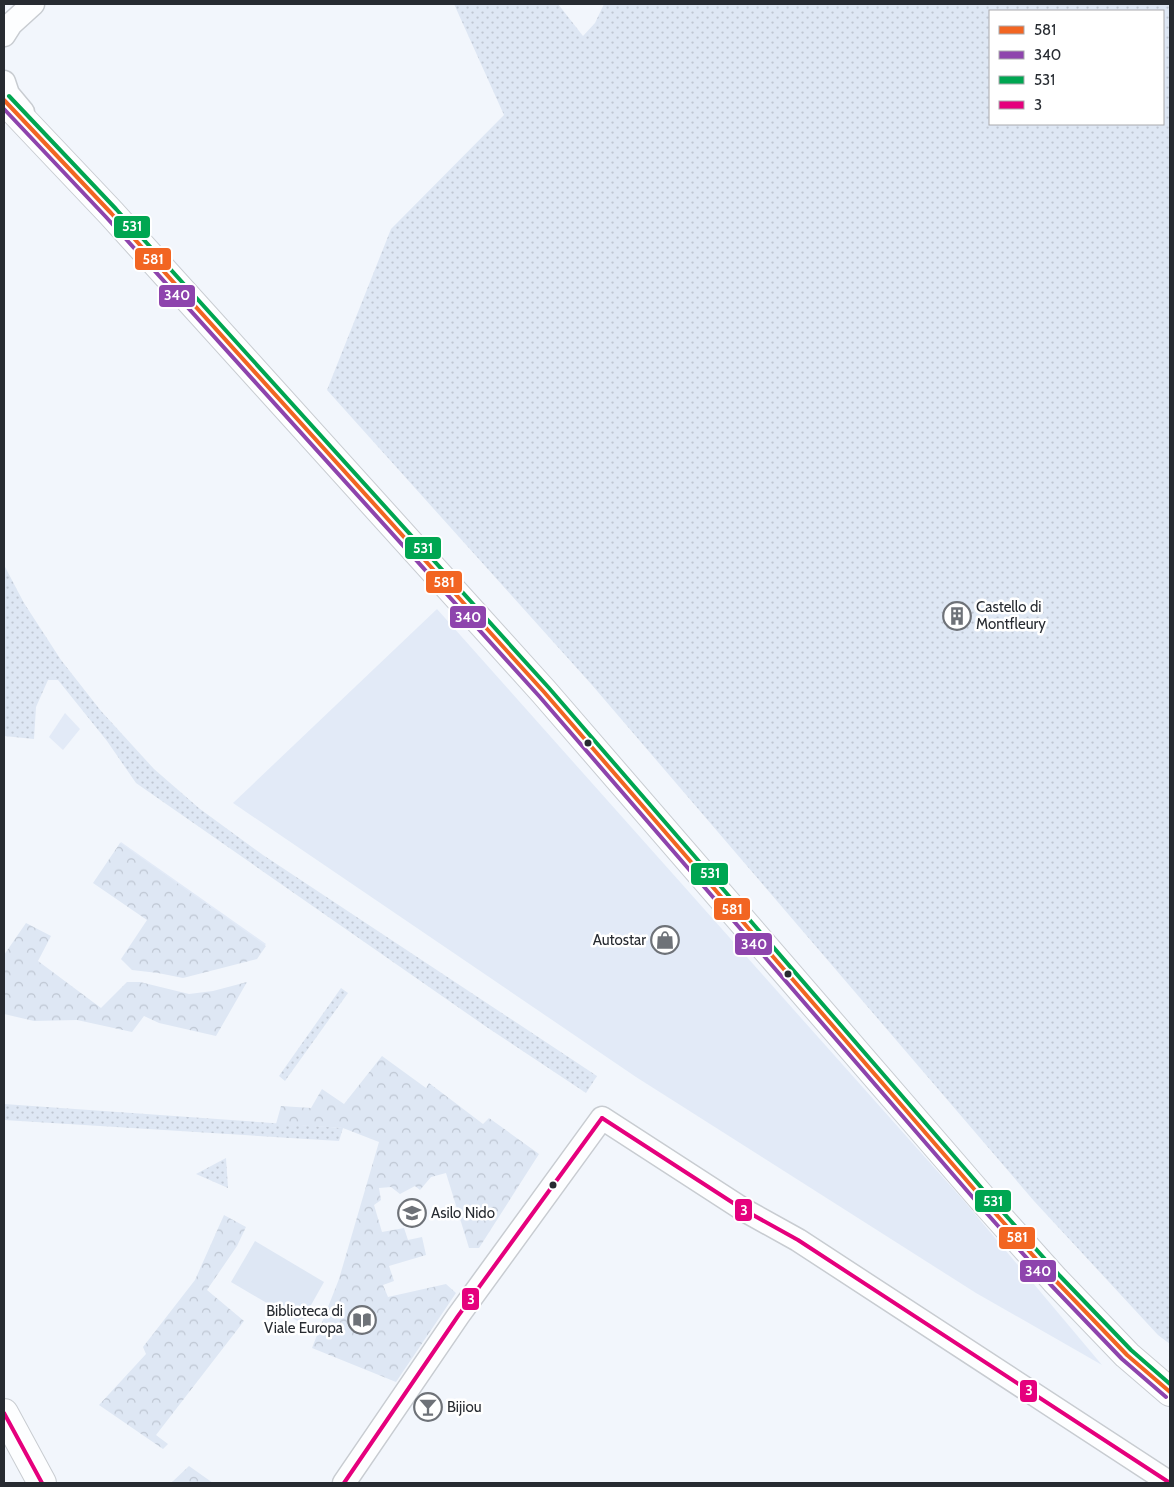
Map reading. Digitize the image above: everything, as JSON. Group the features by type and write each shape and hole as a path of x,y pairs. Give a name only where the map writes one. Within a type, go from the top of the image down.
{"street":[{"path":"7,21 33,4"},
{"path":"4,82 8,94 63,161"},
{"path":"4,100 111,213 544,692 1055,1280 1120,1348 1170,1392"},
{"path":"4,114 63,161"},
{"path":"344,1483 458,1316 602,1118 744,1210 798,1240 1170,1483"},
{"path":"4,1413 42,1483"}],"shaded area":[{"path":"437,609 964,1201 1102,1365 976,1293 636,1077 233,803"},
{"path":"65,713 80,729 63,750 49,737"},
{"path":"121,842 266,944 263,947 119,845"}],"green space":[{"path":"454,4 558,4 583,36 595,23 604,4 1170,4 1170,1344 1158,1335 1034,1201 592,685 327,390 391,229 504,115"},
{"path":"4,565 24,603 61,660 101,711 154,769 200,809 263,855 597,1076 586,1093 488,1028 136,783 107,741 58,680 48,680 36,707 34,739 4,736"},
{"path":"120,843 266,946 257,959 183,978 132,970 121,959 147,920 93,883"},
{"path":"26,923 51,936 38,961 101,1008 127,982 140,982 189,994 213,991 247,982 216,1036 159,1023 144,1016 132,1032 77,1020 34,1021 4,1014 4,955"},
{"path":"341,988 348,993 285,1081 279,1076"},
{"path":"382,1056 426,1088 429,1083 483,1124 489,1118 539,1154 479,1248 469,1248 446,1173 431,1177 420,1190 415,1186 400,1194 391,1187 379,1188 381,1200 374,1205 382,1232 404,1228 408,1240 422,1237 426,1255 389,1266 394,1281 383,1285 388,1297 446,1284 456,1293 396,1382 312,1348 339,1279 379,1142 343,1128 276,1124 281,1106 311,1108 322,1089 344,1104"},
{"path":"4,1104 343,1128 339,1141 4,1120"},
{"path":"226,1158 228,1188 196,1174"},
{"path":"224,1215 246,1227 237,1246 207,1290 244,1321 156,1435 168,1444 163,1449 99,1405 146,1354 143,1347 195,1280"},
{"path":"255,1241 324,1282 301,1323 231,1282"},
{"path":"189,1466 213,1483 171,1483"}],"transit line":[{"name":"531","path":"9,96 116,209 549,688 1060,1276 1131,1350 1170,1384"},
{"name":"581","path":"4,100 111,213 544,692 1055,1280 1127,1355 1170,1392"},
{"name":"340","path":"4,109 106,217 539,696 1050,1284 1122,1359 1166,1397"},
{"name":"3","path":"602,1118 744,1210 798,1240 1170,1483"},
{"name":"3","path":"344,1483 458,1316 602,1118"},
{"name":"3","path":"4,1413 42,1483"}],"place":[{"name":"Castello di Montfleury","path":"957,616"},
{"name":"Autostar","path":"665,940"},
{"name":"Asilo Nido","path":"412,1213"},
{"name":"Biblioteca di Viale Europa","path":"362,1320"},
{"name":"Bijiou","path":"428,1407"}]}
